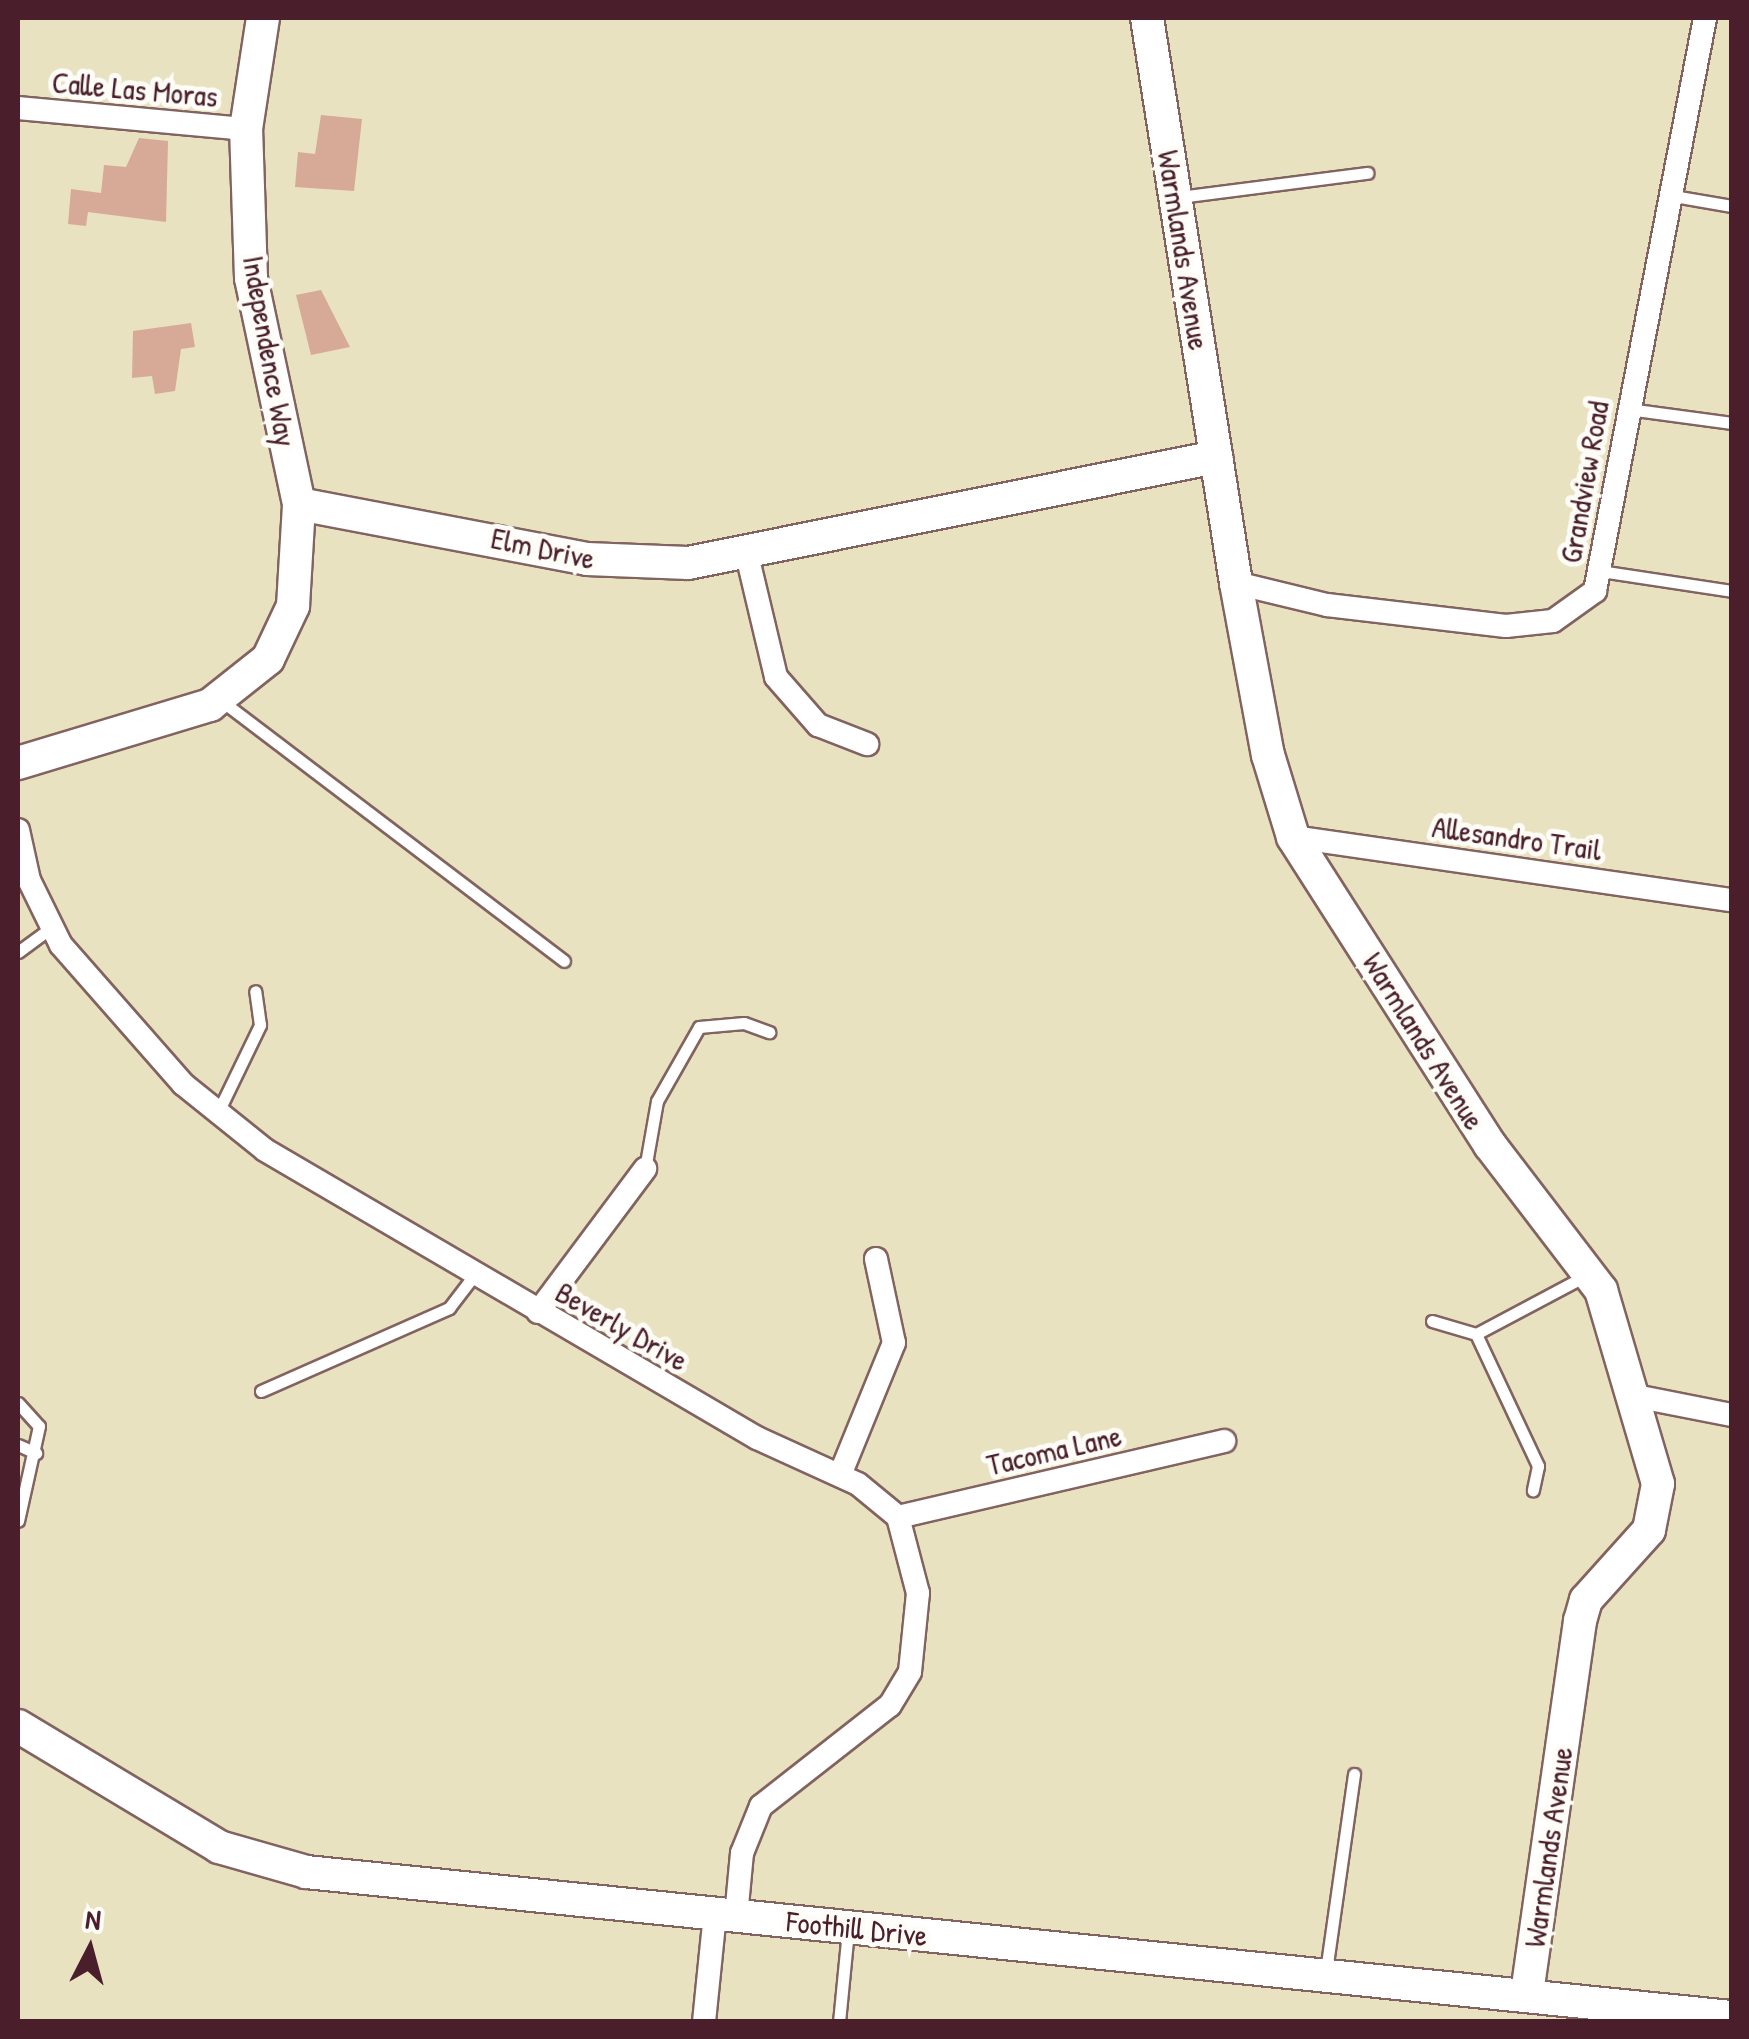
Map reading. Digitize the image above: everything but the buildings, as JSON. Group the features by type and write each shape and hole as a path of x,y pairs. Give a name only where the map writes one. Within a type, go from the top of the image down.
{"street":[{"name":"Independence Way","path":"263,18 246,129 251,278 298,504"},
{"name":"Warmlands Avenue","path":"1147,18 1236,583 1268,755 1294,837 1490,1145 1590,1273 1634,1396 1658,1484 1649,1530 1586,1600 1580,1621 1525,2009"},
{"name":"Grandview Road","path":"1236,583 1326,605 1506,626 1576,610 1600,571 1704,18"},
{"name":"Calle Las Moras","path":"18,108 246,129"},
{"name":"Elm Drive","path":"298,504 620,564 747,556 1216,456"},
{"path":"18,764 219,700 268,659 293,606 298,504"},
{"path":"747,556 788,696 818,725 867,744"},
{"name":"Beverly Drive","path":"18,830 52,927 182,1084 218,1112 475,1274 840,1475 898,1517"},
{"name":"Allesandro Trail","path":"1294,837 1732,900"},
{"path":"538,1312 645,1169"},
{"path":"840,1475 894,1343 876,1258"},
{"path":"1634,1396 1732,1416"},
{"name":"Tacoma Lane","path":"898,1517 1224,1441"},
{"path":"704,2022 742,1854 761,1806 890,1705 910,1672 918,1593 898,1517"},
{"name":"Foothill Drive","path":"18,1726 219,1847 306,1872 1325,1975 1525,2009 1732,2017"}],"lane":[{"path":"1175,197 1367,172"},
{"path":"1668,195 1732,206"},
{"path":"1628,409 1732,423"},
{"path":"1600,571 1732,591"},
{"path":"219,700 564,961"},
{"path":"18,952 52,927"},
{"path":"218,1112 260,1025 255,990"},
{"path":"645,1169 658,1100 699,1027 744,1023 769,1032"},
{"path":"1432,1320 1476,1334 1590,1273"},
{"path":"261,1390 449,1308 475,1274"},
{"path":"1476,1334 1534,1455 1533,1490"},
{"path":"18,1403 36,1412 36,1453 18,1521"},
{"path":"18,1444 36,1453"},
{"path":"1325,1975 1354,1774"},
{"path":"839,2022 848,1927"}]}
